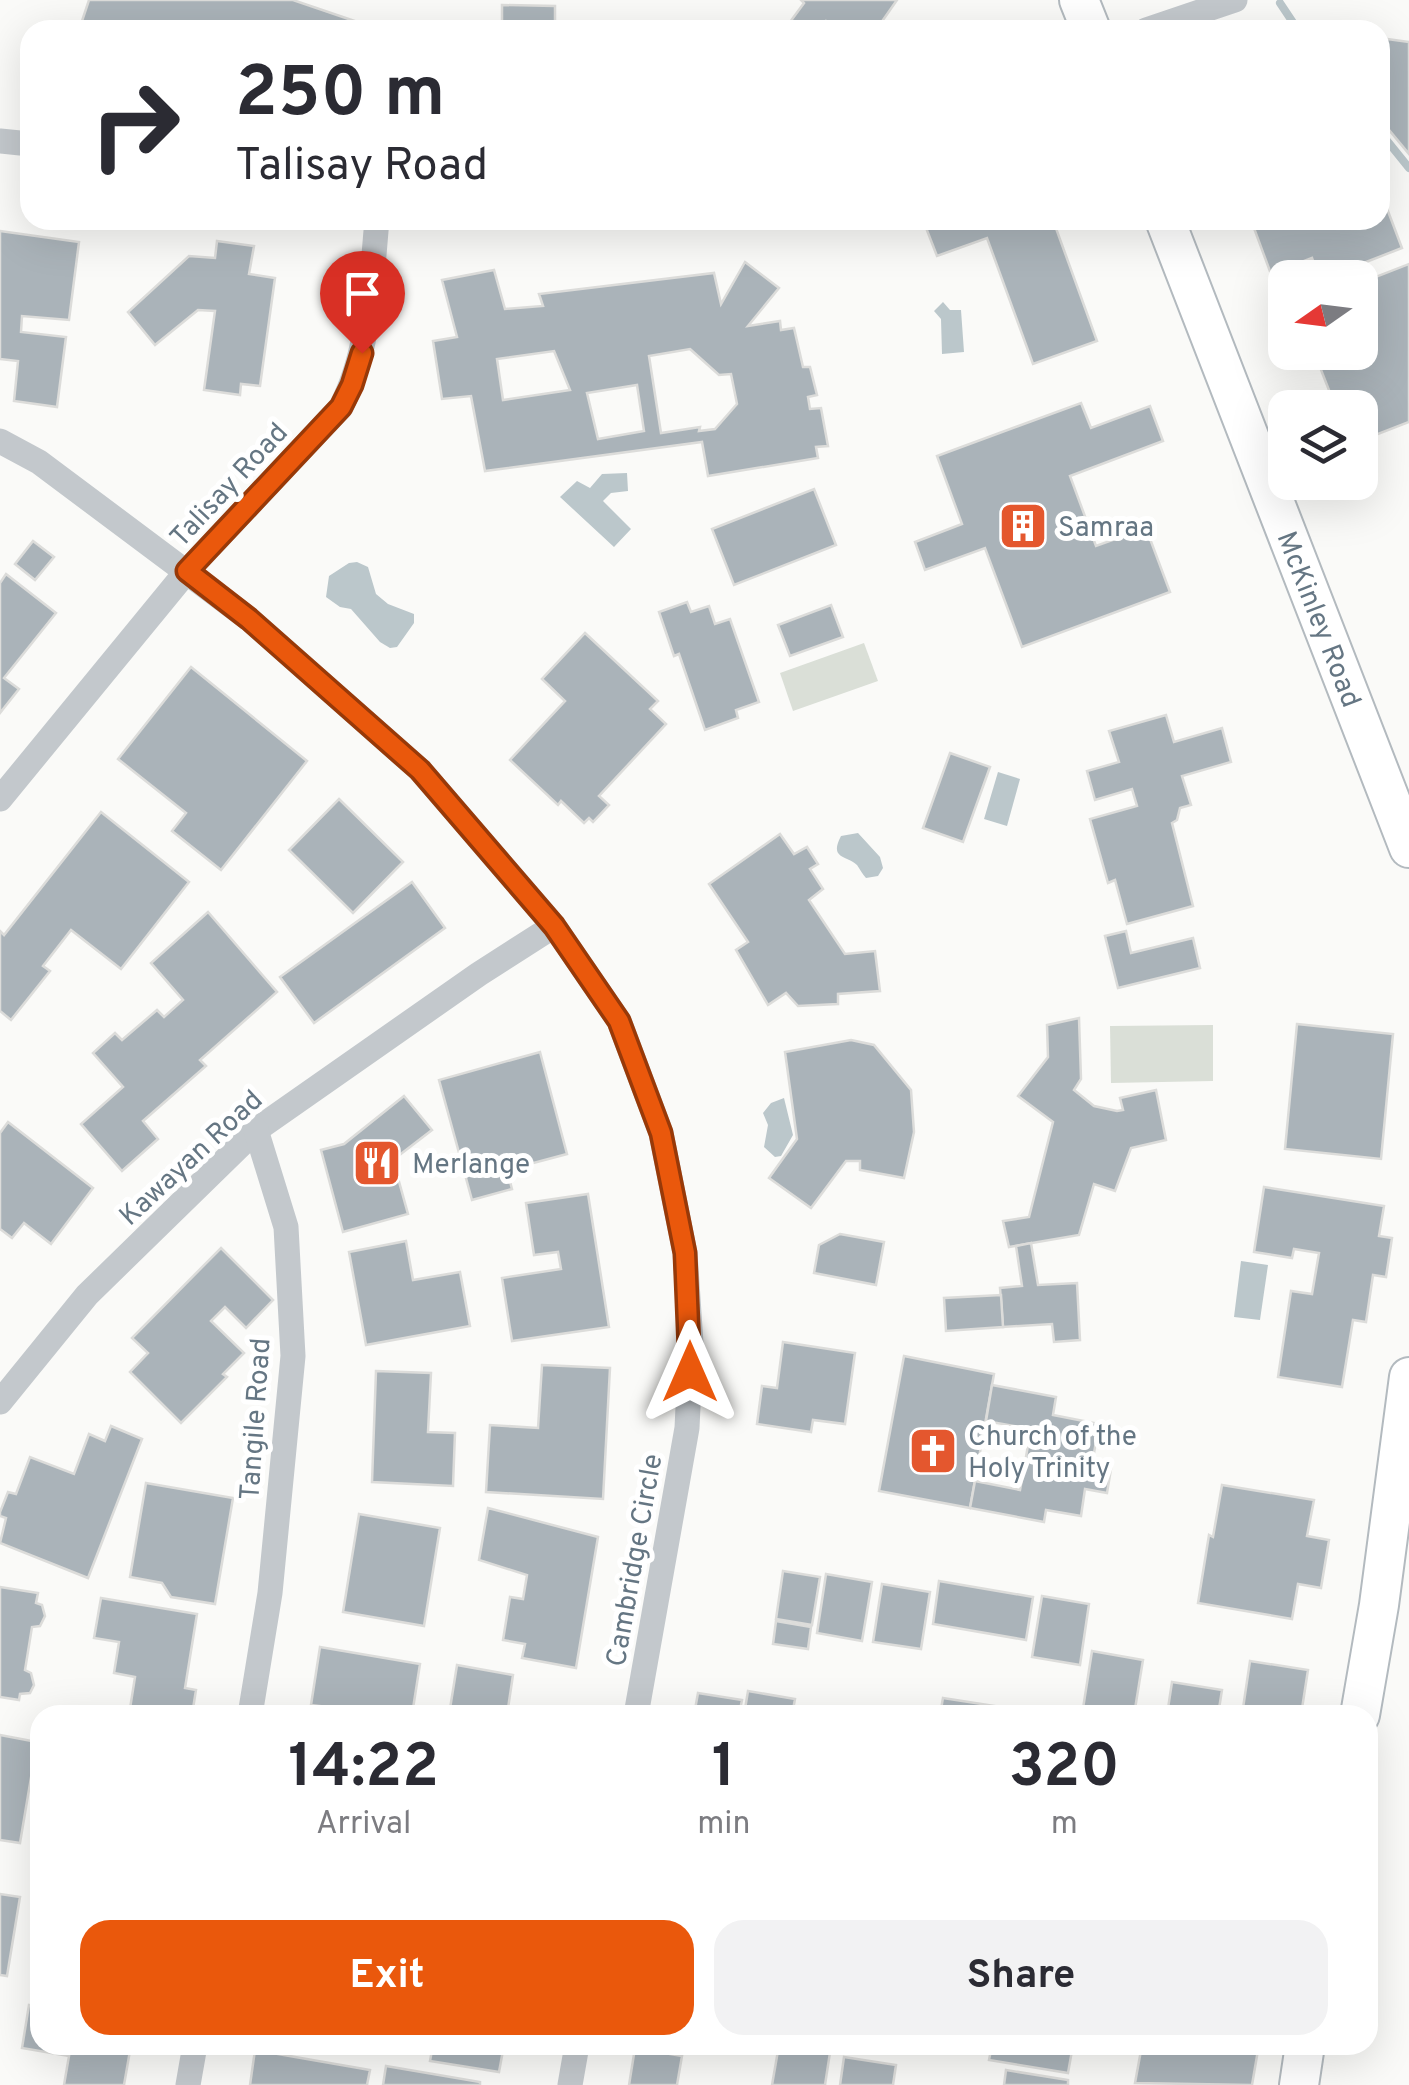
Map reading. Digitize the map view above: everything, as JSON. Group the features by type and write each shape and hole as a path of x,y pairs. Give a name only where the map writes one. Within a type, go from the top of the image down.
{"main road":[{"name":"McKinley Road","path":"1169,230 1409,848"},
{"path":"1362,1705 1409,1377"},
{"path":"1299,2085 1304,2055"}],"street":[{"path":"1176,20 1235,0"},
{"name":"Talisay Road","path":"0,799 187,571 341,407 362,353 375,230"},
{"name":"Cambridge Circle","path":"0,441 39,462 249,619 420,770 554,926 619,1021 661,1133 685,1253 690,1344 688,1428 638,1705"},
{"name":"Kawayan Road","path":"0,1402 87,1295 256,1130 554,926"},
{"name":"Tangile Road","path":"252,1705 270,1594 292,1356 286,1226 256,1130"},
{"path":"188,2085 193,2055"},
{"path":"570,2085 575,2055"}],"shaded area":[{"path":"943,302 950,310 961,310 964,352 942,354 941,319 934,311"},
{"path":"627,473 628,491 611,493 603,501 631,529 614,547 560,497 577,481 590,488 602,474"},
{"path":"349,563 368,567 376,594 388,604 414,614 414,623 397,647 380,642 351,609 326,597 329,576"},
{"path":"864,643 878,681 793,711 780,673"},
{"path":"998,772 1020,779 1007,826 984,819"},
{"path":"858,833 880,857 883,868 878,876 866,878 857,865 838,853 841,836"},
{"path":"1213,1025 1213,1081 1111,1083 1110,1026"},
{"path":"784,1098 793,1135 781,1156 775,1157 764,1147 768,1125 763,1113 771,1103"},
{"path":"1241,1261 1268,1265 1260,1320 1234,1317"}],"building":[{"path":"89,0 293,0 352,20 82,20"},
{"path":"801,0 897,0 883,20 791,20 804,3"},
{"path":"502,5 555,6 555,20 502,20"},
{"path":"1390,39 1409,42 1409,154 1390,131"},
{"path":"1390,216 1402,248 1371,260 1268,260 1268,266 1255,230 1390,230"},
{"path":"927,230 1057,230 1097,341 1033,364 987,238 937,256"},
{"path":"0,231 79,242 69,320 22,316 21,332 66,337 57,407 14,401 18,361 0,359"},
{"path":"217,241 254,246 249,274 275,278 260,386 241,384 240,395 204,390 215,311 198,310 155,345 128,312 189,256 215,258"},
{"path":"745,262 779,288 748,326 780,321 781,330 794,328 803,367 810,367 817,395 808,397 810,409 821,408 828,446 816,447 818,458 708,476 702,442 485,471 471,396 442,399 433,341 457,337 442,280 494,270 505,309 543,306 539,294 714,273 721,304","holes":["690,349 719,375 731,374 737,404 715,429 699,431 700,427 661,433 649,356","554,351 570,390 503,400 497,359","637,385 644,431 598,439 587,393"]},
{"path":"1409,264 1409,422 1378,434 1378,390 1329,390 1321,370 1378,370 1378,276"},
{"name":"Samraa","path":"1081,403 1091,428 1150,406 1163,441 1070,476 1096,546 1146,528 1170,592 1022,647 985,548 925,570 915,542 962,524 937,456"},
{"path":"814,489 836,545 734,585 712,529"},
{"path":"33,541 54,557 35,580 15,564"},
{"path":"6,574 56,613 4,678 19,689 0,713 0,583"},
{"path":"687,602 691,612 709,606 715,624 730,619 759,702 736,710 738,718 705,730 679,654 674,656 659,612"},
{"path":"831,605 843,637 790,656 778,625"},
{"path":"585,633 658,701 650,709 666,724 599,796 609,805 593,822 589,818 584,823 561,801 558,805 510,760 565,701 542,679"},
{"path":"191,667 307,761 221,870 172,831 186,813 118,759"},
{"path":"1166,715 1174,742 1222,728 1231,762 1182,776 1191,805 1180,808 1172,823 1193,906 1127,924 1115,880 1108,883 1090,819 1137,806 1132,789 1095,800 1087,771 1119,762 1109,731"},
{"path":"950,753 990,767 963,842 923,828"},
{"path":"339,799 403,862 353,913 289,850"},
{"path":"101,812 189,882 121,969 71,930 43,966 50,971 11,1020 0,1011 0,931 4,935"},
{"path":"780,834 794,854 807,847 818,864 810,869 823,889 809,900 845,954 875,951 880,991 838,994 838,1004 798,1006 786,993 768,1005 736,950 748,942 709,884"},
{"path":"412,882 445,928 314,1023 280,977"},
{"path":"208,912 277,992 200,1060 206,1066 143,1121 158,1139 122,1171 81,1124 123,1087 93,1053 115,1033 122,1040 157,1010 164,1017 183,1000 151,963"},
{"path":"1126,931 1131,953 1193,938 1200,968 1118,988 1105,936"},
{"path":"1079,1018 1081,1079 1074,1090 1094,1106 1117,1111 1123,1110 1120,1098 1156,1090 1166,1140 1131,1148 1115,1191 1094,1184 1079,1235 1009,1247 1003,1221 1029,1217 1053,1122 1018,1096 1048,1057 1047,1025"},
{"path":"1297,1024 1393,1034 1381,1159 1285,1149"},
{"path":"851,1040 874,1045 911,1090 914,1132 904,1178 860,1170 860,1161 846,1161 811,1208 769,1178 797,1139 785,1052"},
{"path":"540,1052 567,1154 507,1170 512,1189 472,1200 439,1080"},
{"path":"404,1096 432,1130 393,1160 408,1214 343,1232 321,1150 344,1144"},
{"path":"8,1122 93,1188 51,1244 24,1223 12,1238 0,1229 0,1133"},
{"path":"1264,1187 1384,1206 1379,1236 1392,1238 1386,1277 1373,1275 1366,1322 1353,1320 1342,1387 1278,1377 1291,1291 1312,1294 1319,1253 1294,1249 1292,1258 1254,1252"},
{"path":"588,1194 609,1327 512,1341 502,1278 561,1269 558,1252 534,1255 526,1203"},
{"path":"840,1234 884,1242 876,1285 814,1273 819,1245"},
{"path":"406,1241 413,1280 460,1272 470,1326 366,1345 349,1252"},
{"path":"1031,1243 1038,1285 1077,1283 1080,1340 1054,1342 1052,1324 1003,1327 1000,1288 1022,1286 1016,1246"},
{"path":"221,1248 273,1300 246,1328 225,1307 211,1321 244,1353 223,1374 227,1377 181,1423 130,1372 148,1353 132,1338"},
{"path":"1001,1295 1003,1327 946,1331 944,1298"},
{"path":"783,1342 855,1353 845,1424 813,1420 811,1432 757,1424 762,1386 777,1388"},
{"name":"Church of the Holy Trinity","path":"904,1356 994,1374 970,1508 879,1491"},
{"path":"542,1365 610,1368 603,1499 486,1492 490,1425 538,1428"},
{"path":"376,1371 431,1373 428,1432 455,1433 453,1486 372,1482"},
{"path":"992,1385 1056,1397 1053,1415 1099,1424 1093,1459 1112,1463 1107,1493 1085,1489 1081,1516 1046,1510 1044,1522 970,1508 975,1481 1020,1490 1031,1429 986,1421"},
{"path":"111,1426 142,1439 88,1578 0,1543 6,1518 0,1512 8,1492 16,1494 30,1457 74,1474 89,1434 105,1441"},
{"path":"146,1483 233,1498 215,1604 171,1597 162,1583 130,1577"},
{"path":"1222,1485 1314,1500 1307,1536 1329,1540 1321,1588 1298,1584 1292,1619 1198,1603"},
{"path":"488,1508 598,1537 576,1668 522,1658 525,1644 503,1640 510,1597 523,1599 527,1575 479,1560"},
{"path":"359,1514 440,1528 424,1626 343,1612"},
{"path":"783,1571 820,1577 812,1625 776,1619"},
{"path":"826,1574 872,1582 862,1641 817,1633"},
{"path":"939,1581 1033,1597 1026,1640 933,1624"},
{"path":"882,1584 930,1592 921,1649 873,1642"},
{"path":"0,1587 38,1593 36,1603 42,1605 45,1616 40,1626 32,1627 25,1670 31,1673 34,1685 30,1693 20,1694 19,1700 0,1697"},
{"path":"1042,1596 1089,1604 1080,1665 1032,1657"},
{"path":"101,1598 197,1614 185,1688 196,1690 194,1705 131,1705 135,1677 114,1673 119,1642 94,1638"},
{"path":"776,1621 811,1627 808,1649 773,1644"},
{"path":"320,1647 420,1664 414,1705 311,1705"},
{"path":"1092,1651 1143,1660 1136,1705 1084,1705"},
{"path":"1250,1661 1308,1670 1303,1705 1243,1705"},
{"path":"457,1665 513,1675 508,1705 451,1705"},
{"path":"1172,1682 1222,1690 1220,1705 1169,1705"},
{"path":"748,1691 795,1699 794,1705 746,1705"},
{"path":"698,1693 742,1700 741,1705 696,1705"},
{"path":"943,1698 988,1705 942,1705"},
{"path":"0,1735 30,1741 30,1784 20,1843 0,1840"},
{"path":"0,1894 20,1897 7,1976 0,1975"},
{"path":"29,2005 30,2049 22,2048"},
{"path":"63,2055 129,2055 124,2085 64,2085 69,2056"},
{"path":"254,2055 284,2055 370,2070 367,2085 250,2085"},
{"path":"431,2055 502,2055 499,2072 430,2061"},
{"path":"634,2055 682,2056 677,2085 629,2085"},
{"path":"777,2055 830,2055 825,2085 772,2085"},
{"path":"990,2055 1071,2055 1068,2073 989,2060"},
{"path":"1140,2055 1257,2055 1252,2085 1135,2083"},
{"path":"844,2057 896,2065 893,2085 840,2085"},
{"path":"386,2066 480,2082 480,2085 383,2085"},
{"path":"1006,2070 1068,2080 1068,2085 1004,2085"}],"waterway":[{"path":"1280,3 1291,20"},
{"path":"1390,144 1409,168"}],"place":[{"name":"Samraa","path":"1023,526"},
{"name":"Merlange","path":"377,1163"},
{"name":"Church of the Holy Trinity","path":"933,1451"}],"route":[{"path":"362,353 341,407 187,571 249,619 420,770 554,926 619,1021 661,1133 685,1253 690,1372"}]}
